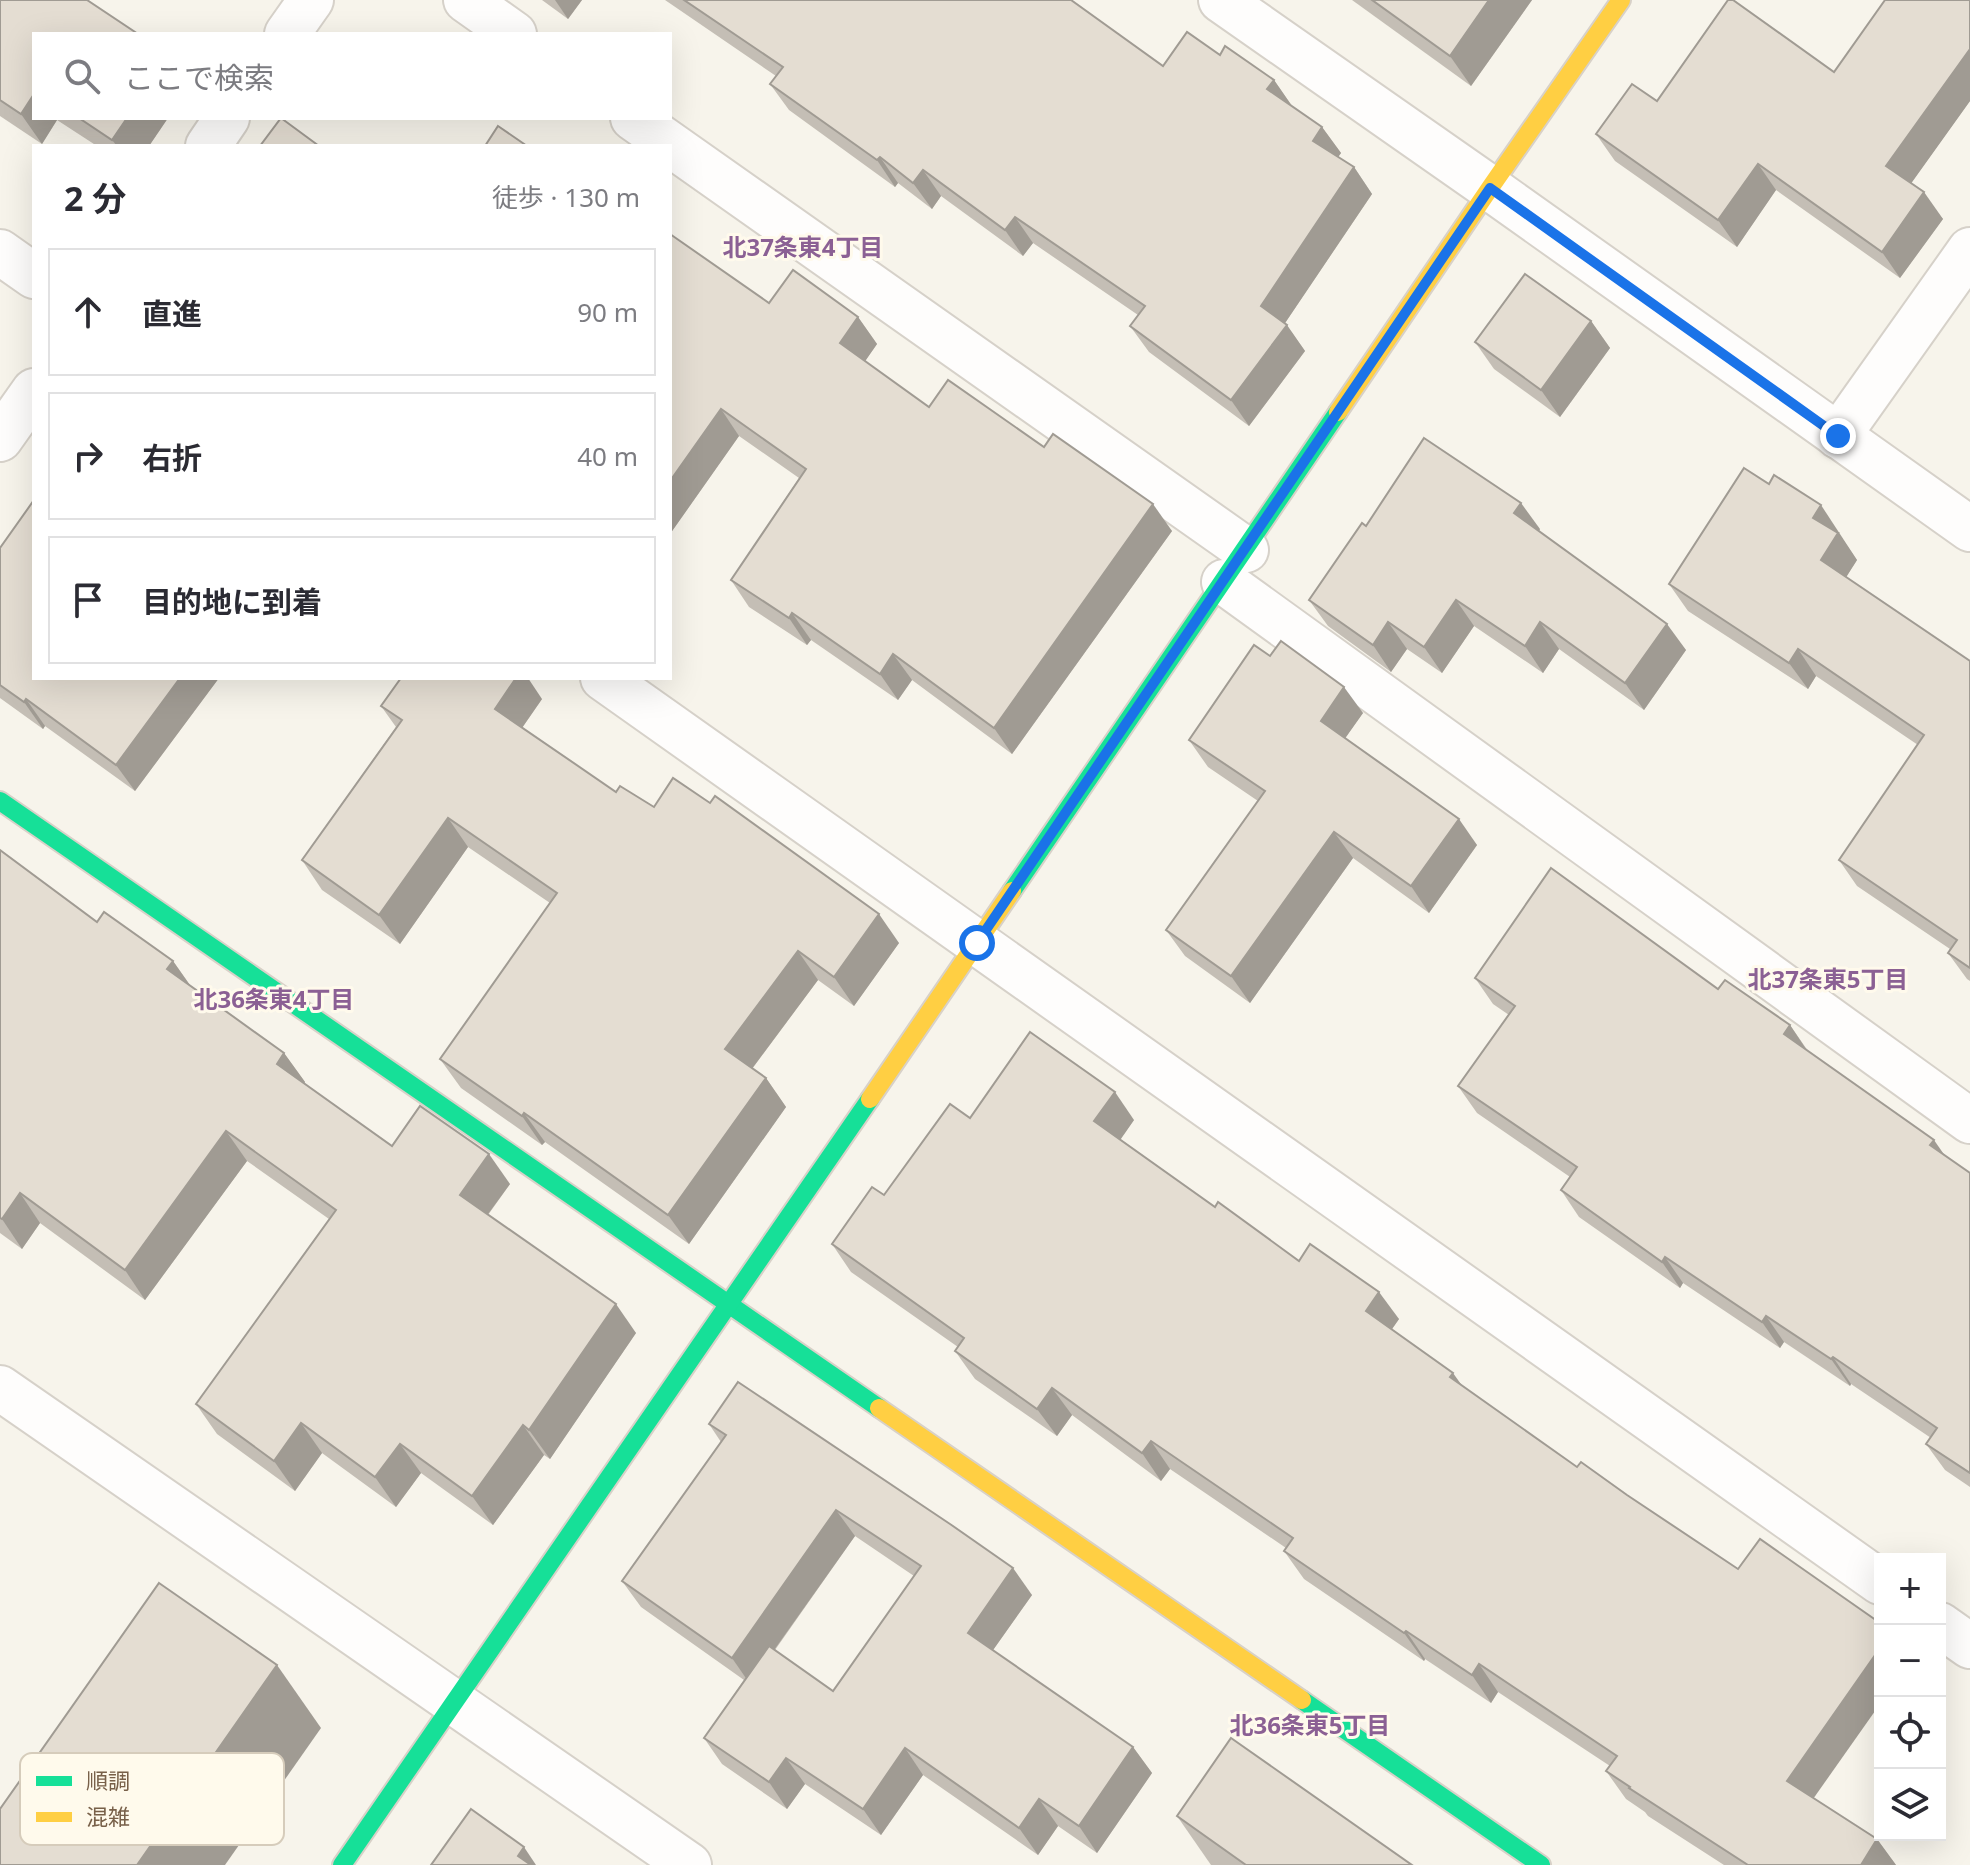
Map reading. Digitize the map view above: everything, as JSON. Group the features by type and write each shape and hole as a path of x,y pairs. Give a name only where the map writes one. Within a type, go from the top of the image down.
{"street":[{"path":"288,32 311,0"},
{"path":"466,0 511,32"},
{"path":"1221,0 1970,529"},
{"path":"342,1865 1621,0"},
{"path":"209,144 226,120"},
{"path":"636,120 668,144"},
{"path":"672,147 1235,566 1970,1121"},
{"path":"1838,436 1970,250"},
{"path":"0,252 32,275"},
{"path":"0,439 32,394"},
{"path":"606,680 1874,1578"},
{"path":"0,801 1541,1865"},
{"path":"0,1388 689,1865"},
{"path":"1946,1629 1970,1646"}],"building":[{"path":"0,0 87,0 135,32 32,32 32,97 21,114 0,100"},
{"path":"684,0 1071,0 1163,66 1187,32 1220,55 1225,46 1274,80 1267,89 1322,127 1313,141 1354,167 1261,306 1287,325 1231,400 1130,326 1145,306 1015,217 1005,230 923,170 913,183 880,157 877,160 770,84 783,67"},
{"path":"1372,0 1489,0 1450,56"},
{"path":"1728,0 1733,0 1834,72 1885,0 1970,0 1970,49 1886,166 1924,192 1882,252 1758,164 1718,220 1596,134 1632,84 1657,101"},
{"path":"82,120 126,120 112,140"},
{"path":"280,120 284,120 316,144 262,144"},
{"path":"498,126 524,144 486,144"},
{"path":"672,235 769,303 793,270 858,317 840,343 929,407 948,380 1044,447 1053,434 1153,504 994,728 893,654 880,674 792,613 789,618 731,580 806,469 721,409 672,478"},
{"path":"1525,274 1591,321 1541,390 1475,342"},
{"path":"1424,438 1521,503 1514,513 1667,624 1625,683 1540,622 1525,646 1456,600 1424,647 1388,622 1373,645 1309,600 1362,523 1366,526"},
{"path":"1744,468 1769,484 1774,475 1821,505 1813,518 1838,533 1821,560 1970,661 1970,968 1948,953 1957,940 1839,860 1924,735 1798,649 1789,663 1669,584"},
{"path":"32,503 32,680 179,680 116,765 26,699 24,702 0,685 0,548"},
{"path":"1281,641 1344,687 1321,721 1459,819 1411,886 1334,832 1231,976 1166,930 1265,791 1189,740 1254,645 1270,656"},
{"path":"400,680 515,680 495,709 616,792 620,786 654,807 673,778 710,803 715,796 879,914 834,977 798,951 725,1049 766,1078 668,1215 524,1113 522,1116 440,1059 557,893 448,818 379,915 302,860 402,720 381,706"},
{"path":"0,850 97,922 104,912 173,961 167,969 284,1053 277,1064 392,1146 420,1106 489,1154 460,1195 616,1304 529,1430 523,1425 472,1496 400,1444 375,1477 301,1423 274,1461 196,1404 336,1210 226,1131 125,1270 20,1193 0,1218"},
{"path":"1551,868 1718,989 1725,980 1790,1025 1784,1034 1934,1140 1930,1145 1970,1173 1970,1473 1926,1444 1937,1428 1833,1357 1831,1359 1766,1316 1762,1322 1665,1257 1662,1262 1561,1190 1577,1167 1458,1086 1515,1006 1475,978"},
{"path":"1030,1032 1115,1092 1094,1121 1215,1207 1218,1202 1299,1261 1310,1244 1379,1292 1366,1311 1453,1373 1450,1377 1577,1467 1581,1462 1738,1569 1760,1539 1874,1619 1874,1657 1787,1781 1874,1837 1876,1841 1861,1865 1748,1865 1606,1771 1617,1756 1479,1664 1472,1675 1406,1631 1404,1633 1284,1551 1293,1538 1151,1441 1142,1453 1052,1388 1037,1409 955,1351 964,1338 832,1244 872,1187 884,1195 950,1104 970,1118"},
{"path":"738,1382 1013,1568 968,1633 1133,1747 1079,1826 1039,1799 1019,1828 905,1748 863,1809 786,1758 769,1782 704,1738 769,1646 833,1691 921,1566 836,1510 732,1658 622,1581 726,1435 709,1424"},
{"path":"159,1583 277,1665 215,1753 39,1753"},
{"path":"1231,1738 1412,1865 1246,1865 1177,1816"},
{"path":"20,1781 20,1845 151,1845 137,1865 0,1865 0,1809"},
{"path":"471,1809 524,1847 518,1856 531,1865 431,1865"}],"traffic: fast":[{"path":"1012,891 1338,412"},
{"path":"0,801 879,1408"},
{"path":"342,1865 870,1099"},
{"path":"1302,1700 1541,1865"}],"traffic: slow":[{"path":"1338,412 1621,0"},
{"path":"870,1099 1012,891"},
{"path":"879,1408 1302,1700"}],"district":[{"name":"北37条東4丁目","path":"803,248"},
{"name":"北37条東5丁目","path":"1828,980"},
{"name":"北36条東4丁目","path":"274,1000"},
{"name":"北36条東5丁目","path":"1310,1726"}],"route":[{"path":"977,943 1490,188 1838,436"}]}
